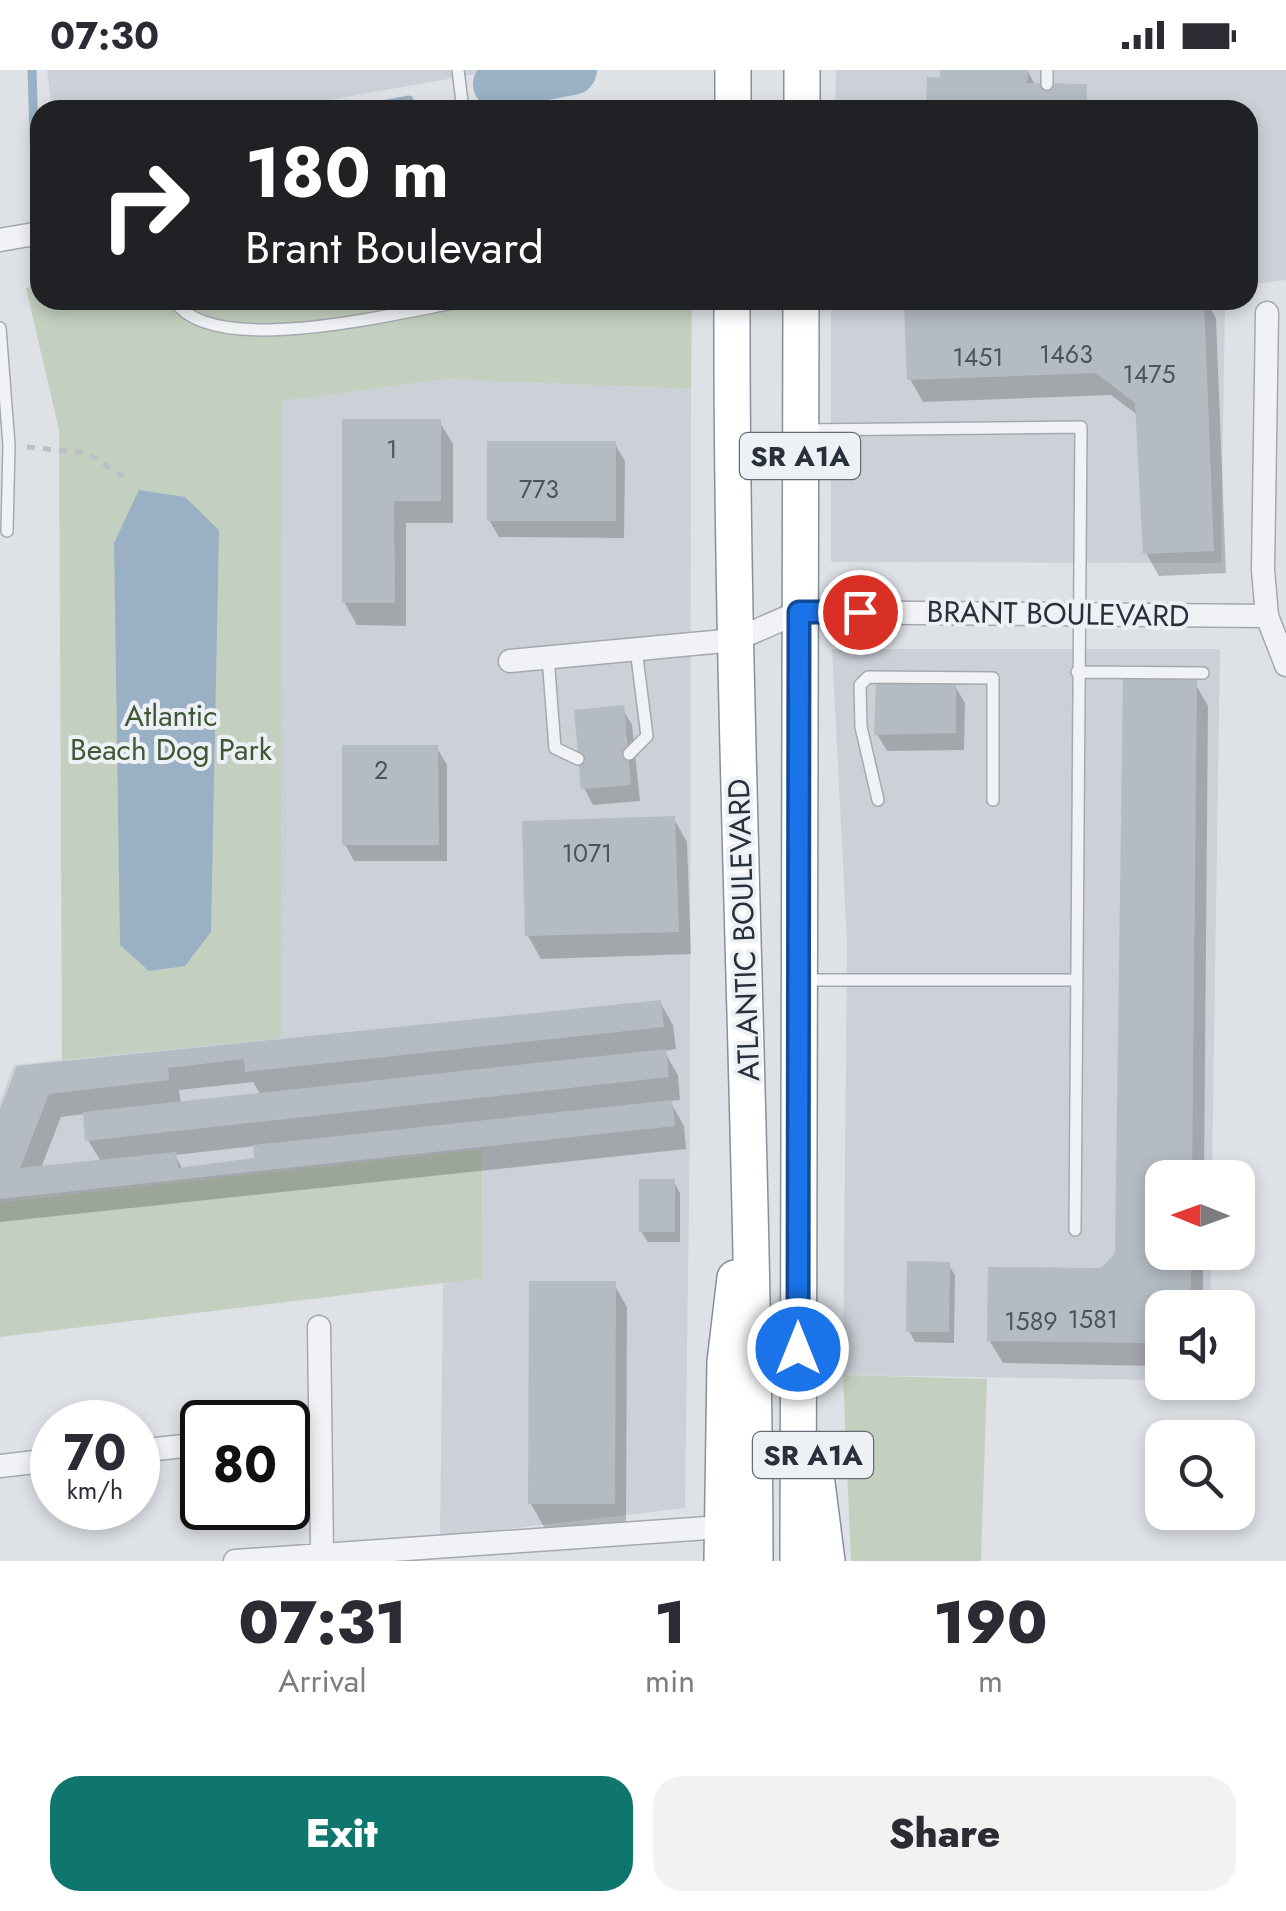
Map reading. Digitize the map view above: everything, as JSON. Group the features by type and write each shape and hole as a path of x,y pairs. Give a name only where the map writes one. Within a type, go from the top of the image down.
{"highway":[{"path":"733,70 733,100"},
{"path":"802,70 802,100"},
{"name":"ATLANTIC BOULEVARD","path":"732,310 735,640 751,1148 755,1561"},
{"name":"ATLANTIC BOULEVARD","path":"798,1561 801,310"},
{"name":"SR A1A","path":"722,1544 725,1362 751,1148"},
{"name":"SR A1A","path":"798,1349 827,1561"}],"street":[{"path":"0,240 30,235"},
{"path":"1276,310 1263,570 1267,616 1286,665"},
{"name":"BRANT BOULEVARD","path":"510,661 735,640 799,612 1267,616"},
{"path":"319,1328 322,1552"},
{"path":"310,1432 318,1431"},
{"path":"0,1466 30,1463"},
{"path":"235,1561 322,1552 722,1544"}],"lane":[{"path":"458,70 462,100"},
{"path":"183,310 201,322 269,330 402,310"},
{"path":"0,328 9,445 7,531"},
{"path":"800,430 1081,427 1075,1230"},
{"path":"628,754 647,736 636,649"},
{"path":"548,657 555,748 578,759"},
{"path":"1077,672 1203,672"},
{"path":"878,800 861,727 860,686 868,677 993,678 993,800"},
{"path":"799,980 1076,980"}],"path":[{"path":"9,445 87,453 125,478"}],"shaded area":[{"path":"47,70 499,70 329,100 51,100"},
{"path":"836,70 1286,70 1286,280 1258,284 1258,100 835,100"},
{"path":"831,310 1225,310 1221,563 831,562"},
{"path":"447,379 691,389 690,1126 685,1508 440,1537 443,1282 483,1277 482,1149 0,1202 0,1102 14,1065 281,1037 282,401"},
{"path":"832,649 1220,649 1212,1160 1145,1160 1145,1270 1211,1270 1210,1290 1145,1290 1145,1380 843,1375 847,943"}],"green space":[{"name":"Atlantic Beach Dog Park","path":"31,310 692,310 691,389 447,379 282,401 281,1038 62,1060 59,430"},
{"path":"482,1149 483,1278 0,1337 0,1202"},
{"path":"843,1375 987,1379 981,1561 851,1561"}],"water":[{"path":"139,490 185,497 219,530 211,932 185,966 149,971 120,945 114,543"}],"building":[{"path":"940,70 1028,70 1027,83 1087,84 1086,100 926,100 927,77 940,78"},
{"path":"904,310 1204,310 1214,551 1143,554 1135,403 1096,373 907,380"},
{"path":"342,419 441,419 441,501 394,501 395,603 342,603"},
{"path":"487,441 616,441 616,521 487,521"},
{"path":"1123,677 1197,680 1192,1160 1145,1160 1145,1270 1191,1270 1191,1290 1145,1290 1144,1343 987,1341 988,1267 1101,1268 1115,1253"},
{"path":"876,682 956,684 956,733 874,735"},
{"path":"624,705 631,785 581,789 574,710"},
{"path":"342,745 438,745 439,845 342,845"},
{"path":"675,816 679,932 525,936 522,821"},
{"path":"661,1000 664,1027 245,1072 244,1059 168,1068 169,1080 49,1094 20,1168 176,1152 178,1168 254,1158 253,1145 672,1100 675,1126 0,1199 0,1109 17,1066"},
{"path":"666,1049 669,1077 85,1141 83,1112"},
{"path":"639,1179 675,1179 675,1232 639,1232"},
{"path":"907,1261 950,1262 949,1332 906,1332"},
{"path":"529,1281 616,1281 615,1504 528,1504"}],"waterway":[{"path":"32,70 33,100"},
{"path":"498,84 572,70"}],"route":[{"path":"798,1349 799,612 860,612"}]}
